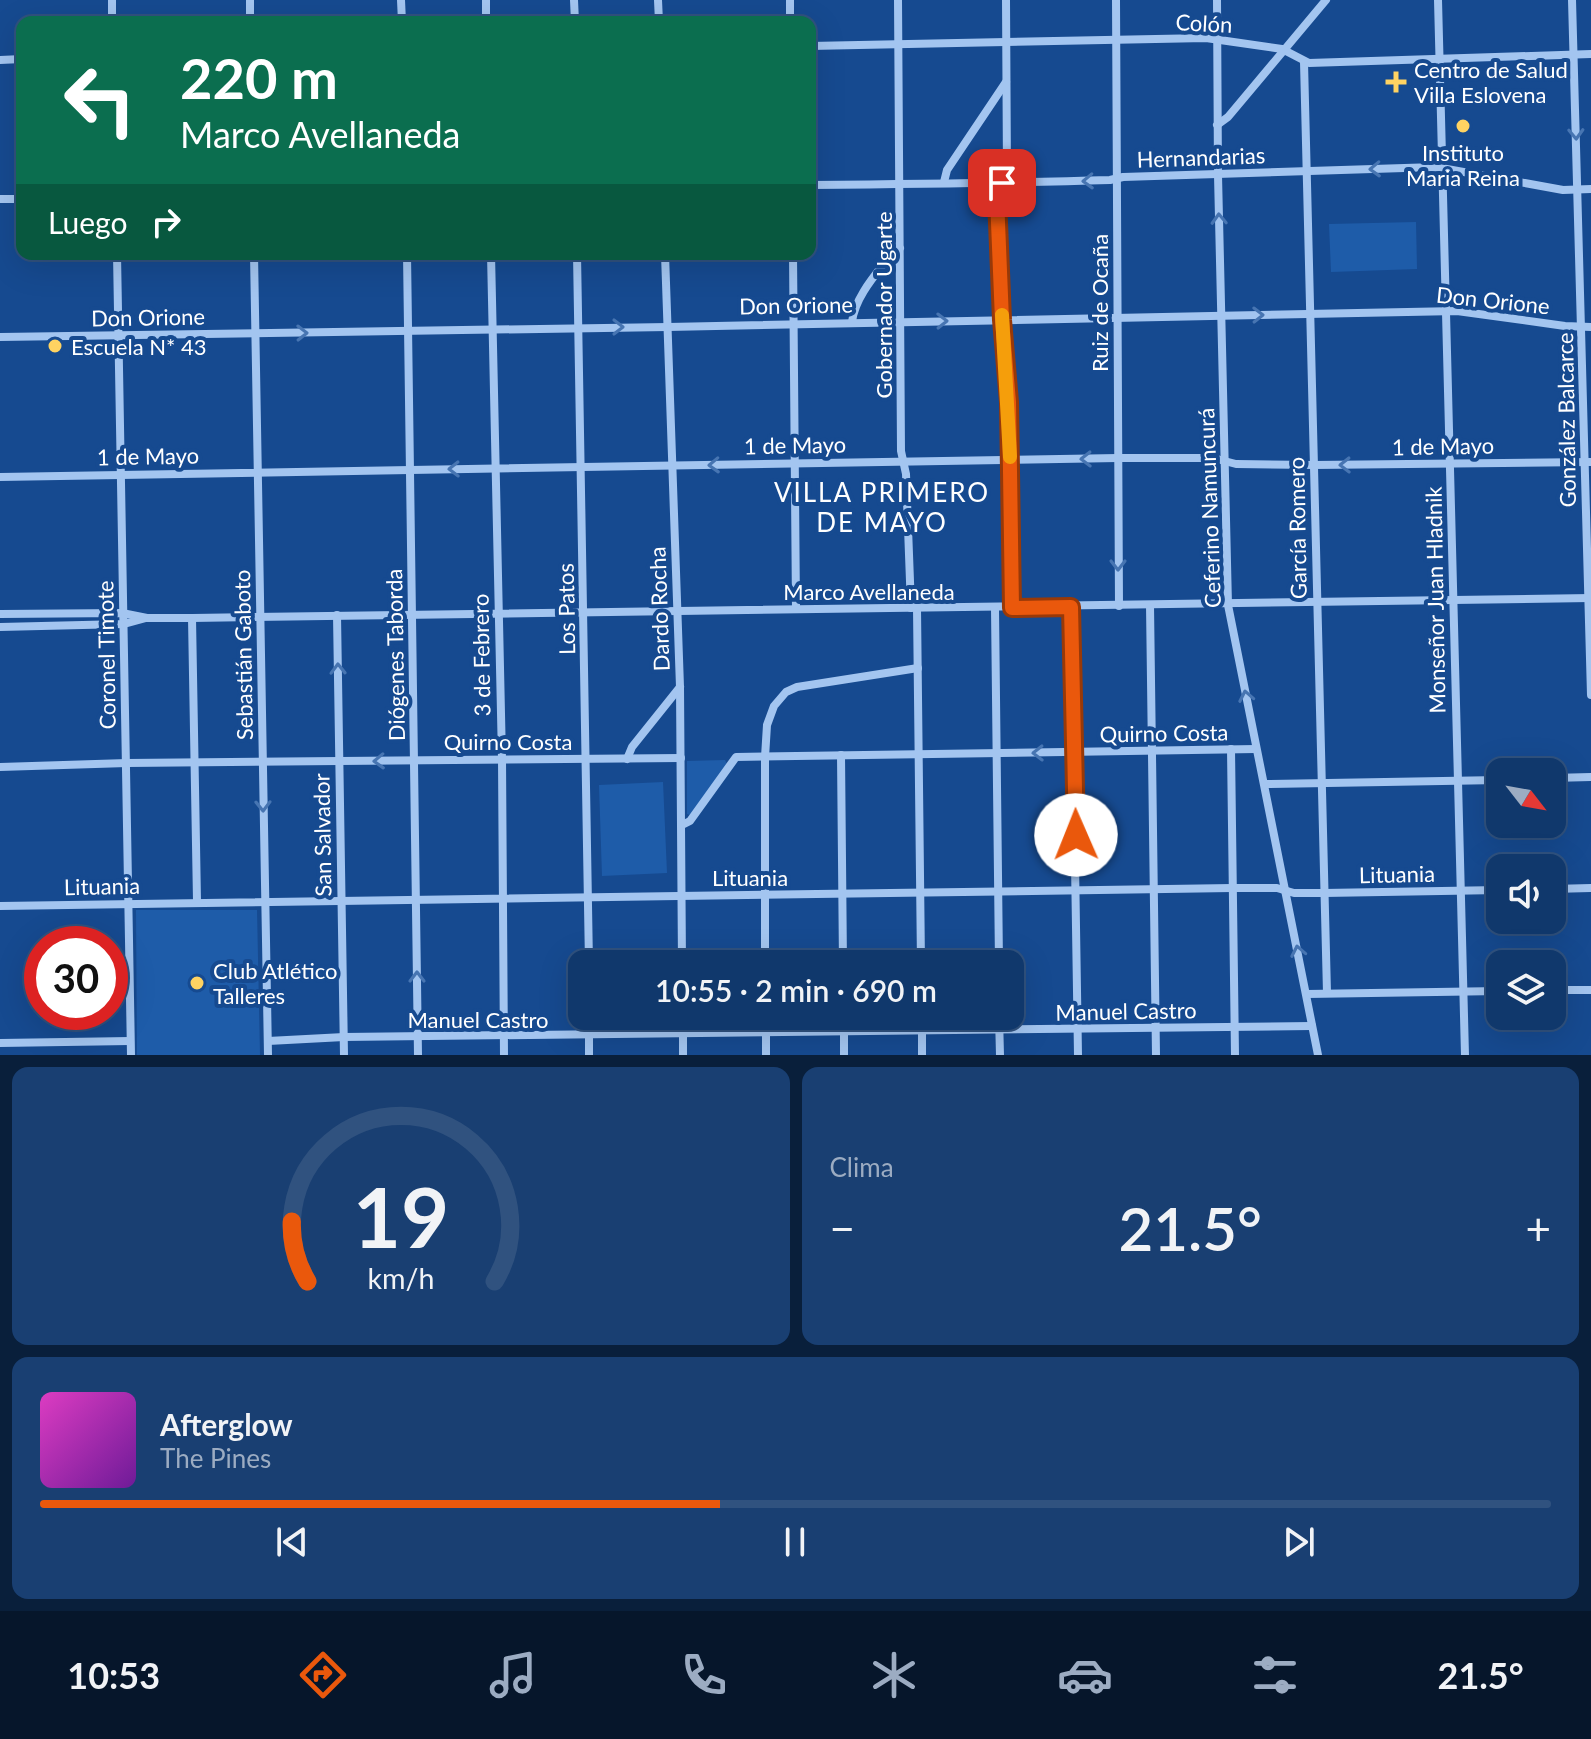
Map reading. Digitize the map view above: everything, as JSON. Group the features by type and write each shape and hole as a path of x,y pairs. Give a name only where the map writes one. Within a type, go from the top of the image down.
{"street":[{"name":"Gobernador Ugarte","path":"898,0 902,461 906,474 918,668 921,950"},
{"path":"1006,0 1007,173 997,198 1009,402 1012,608"},
{"name":"Ruiz de Ocaña","path":"1116,0 1119,606"},
{"name":"Ceferino Namuncurá","path":"1217,0 1228,605 1318,1055"},
{"path":"1217,125 1228,117 1326,0"},
{"name":"Monseñor Juan Hladnik","path":"1438,0 1465,1055"},
{"name":"González Balcarce","path":"1572,0 1577,190 1586,327 1591,695"},
{"name":"Colón","path":"816,46 1217,38 1282,49 1304,62"},
{"path":"1304,62 1591,54"},
{"name":"García Romero","path":"1304,62 1327,993"},
{"path":"944,182 947,170 1006,82"},
{"name":"Hernandarias","path":"816,185 1002,183 1441,168 1563,190 1591,189"},
{"path":"852,322 853,312 864,293 893,252 900,248"},
{"name":"Coronel Timote","path":"117,260 131,1055"},
{"name":"Sebastián Gaboto","path":"254,260 268,1055"},
{"name":"Diógenes Taborda","path":"407,260 418,1055"},
{"name":"3 de Febrero","path":"491,260 502,759 504,1055"},
{"name":"Los Patos","path":"577,260 589,950"},
{"name":"Dardo Rocha","path":"665,260 680,687 682,950"},
{"path":"793,260 796,609"},
{"name":"Don Orione","path":"0,337 1447,311 1586,327"},
{"name":"1 de Mayo","path":"0,477 1118,458 1213,458 1236,464 1314,465 1588,462"},
{"name":"Marco Avellaneda","path":"0,614 122,613 147,618 192,618 1590,598"},
{"path":"1150,605 1156,1055"},
{"path":"1071,607 1078,1055"},
{"path":"995,608 999,950"},
{"name":"San Salvador","path":"337,615 344,1055"},
{"name":"Marco Avellaneda","path":"0,627 124,624 147,618"},
{"path":"192,618 197,901"},
{"path":"765,950 765,757 769,716 790,690 918,668"},
{"path":"627,759 632,747 680,687"},
{"path":"1231,749 1235,1055"},
{"name":"Quirno Costa","path":"682,825 690,821 736,757 1256,749"},
{"path":"841,755 843,950"},
{"name":"Quirno Costa","path":"0,767 196,762 681,758"},
{"path":"1566,778 1591,777"},
{"path":"1265,784 1486,780"},
{"name":"Lituania","path":"0,906 1232,888 1294,893 1486,890"},
{"path":"1566,889 1591,888"},
{"path":"1566,990 1591,990"},
{"path":"1307,994 1486,991"},
{"name":"Manuel Castro","path":"268,1041 344,1037 1312,1026"},
{"path":"589,1030 589,1055"},
{"path":"683,1030 683,1055"},
{"path":"766,1030 766,1055"},
{"path":"999,1031 1000,1055"},
{"path":"922,1032 922,1055"},
{"path":"844,1033 844,1055"},
{"path":"0,1043 130,1041"}],"shaded area":[{"path":"1416,222 1417,269 1331,272 1329,224"},
{"path":"725,760 727,764 690,815 687,814 687,761"},
{"path":"663,782 667,873 602,876 599,785"},
{"name":"Club Atlético Talleres","path":"136,910 257,910 260,1055 137,1055"}],"slow traffic":[{"path":"1002,315 1010,457"}],"place":[{"name":"Centro de Salud Villa Eslovena","path":"1396,82"},
{"name":"Instituto Maria Reina","path":"1463,126"},
{"name":"Escuela N* 43","path":"55,346"},
{"name":"Club Atlético Talleres","path":"197,983"}],"district":[{"name":"VILLA PRIMERO DE MAYO","path":"882,507"}],"route":[{"path":"1002,183 997,198 1009,402 1012,608 1071,607 1076,835"}]}
